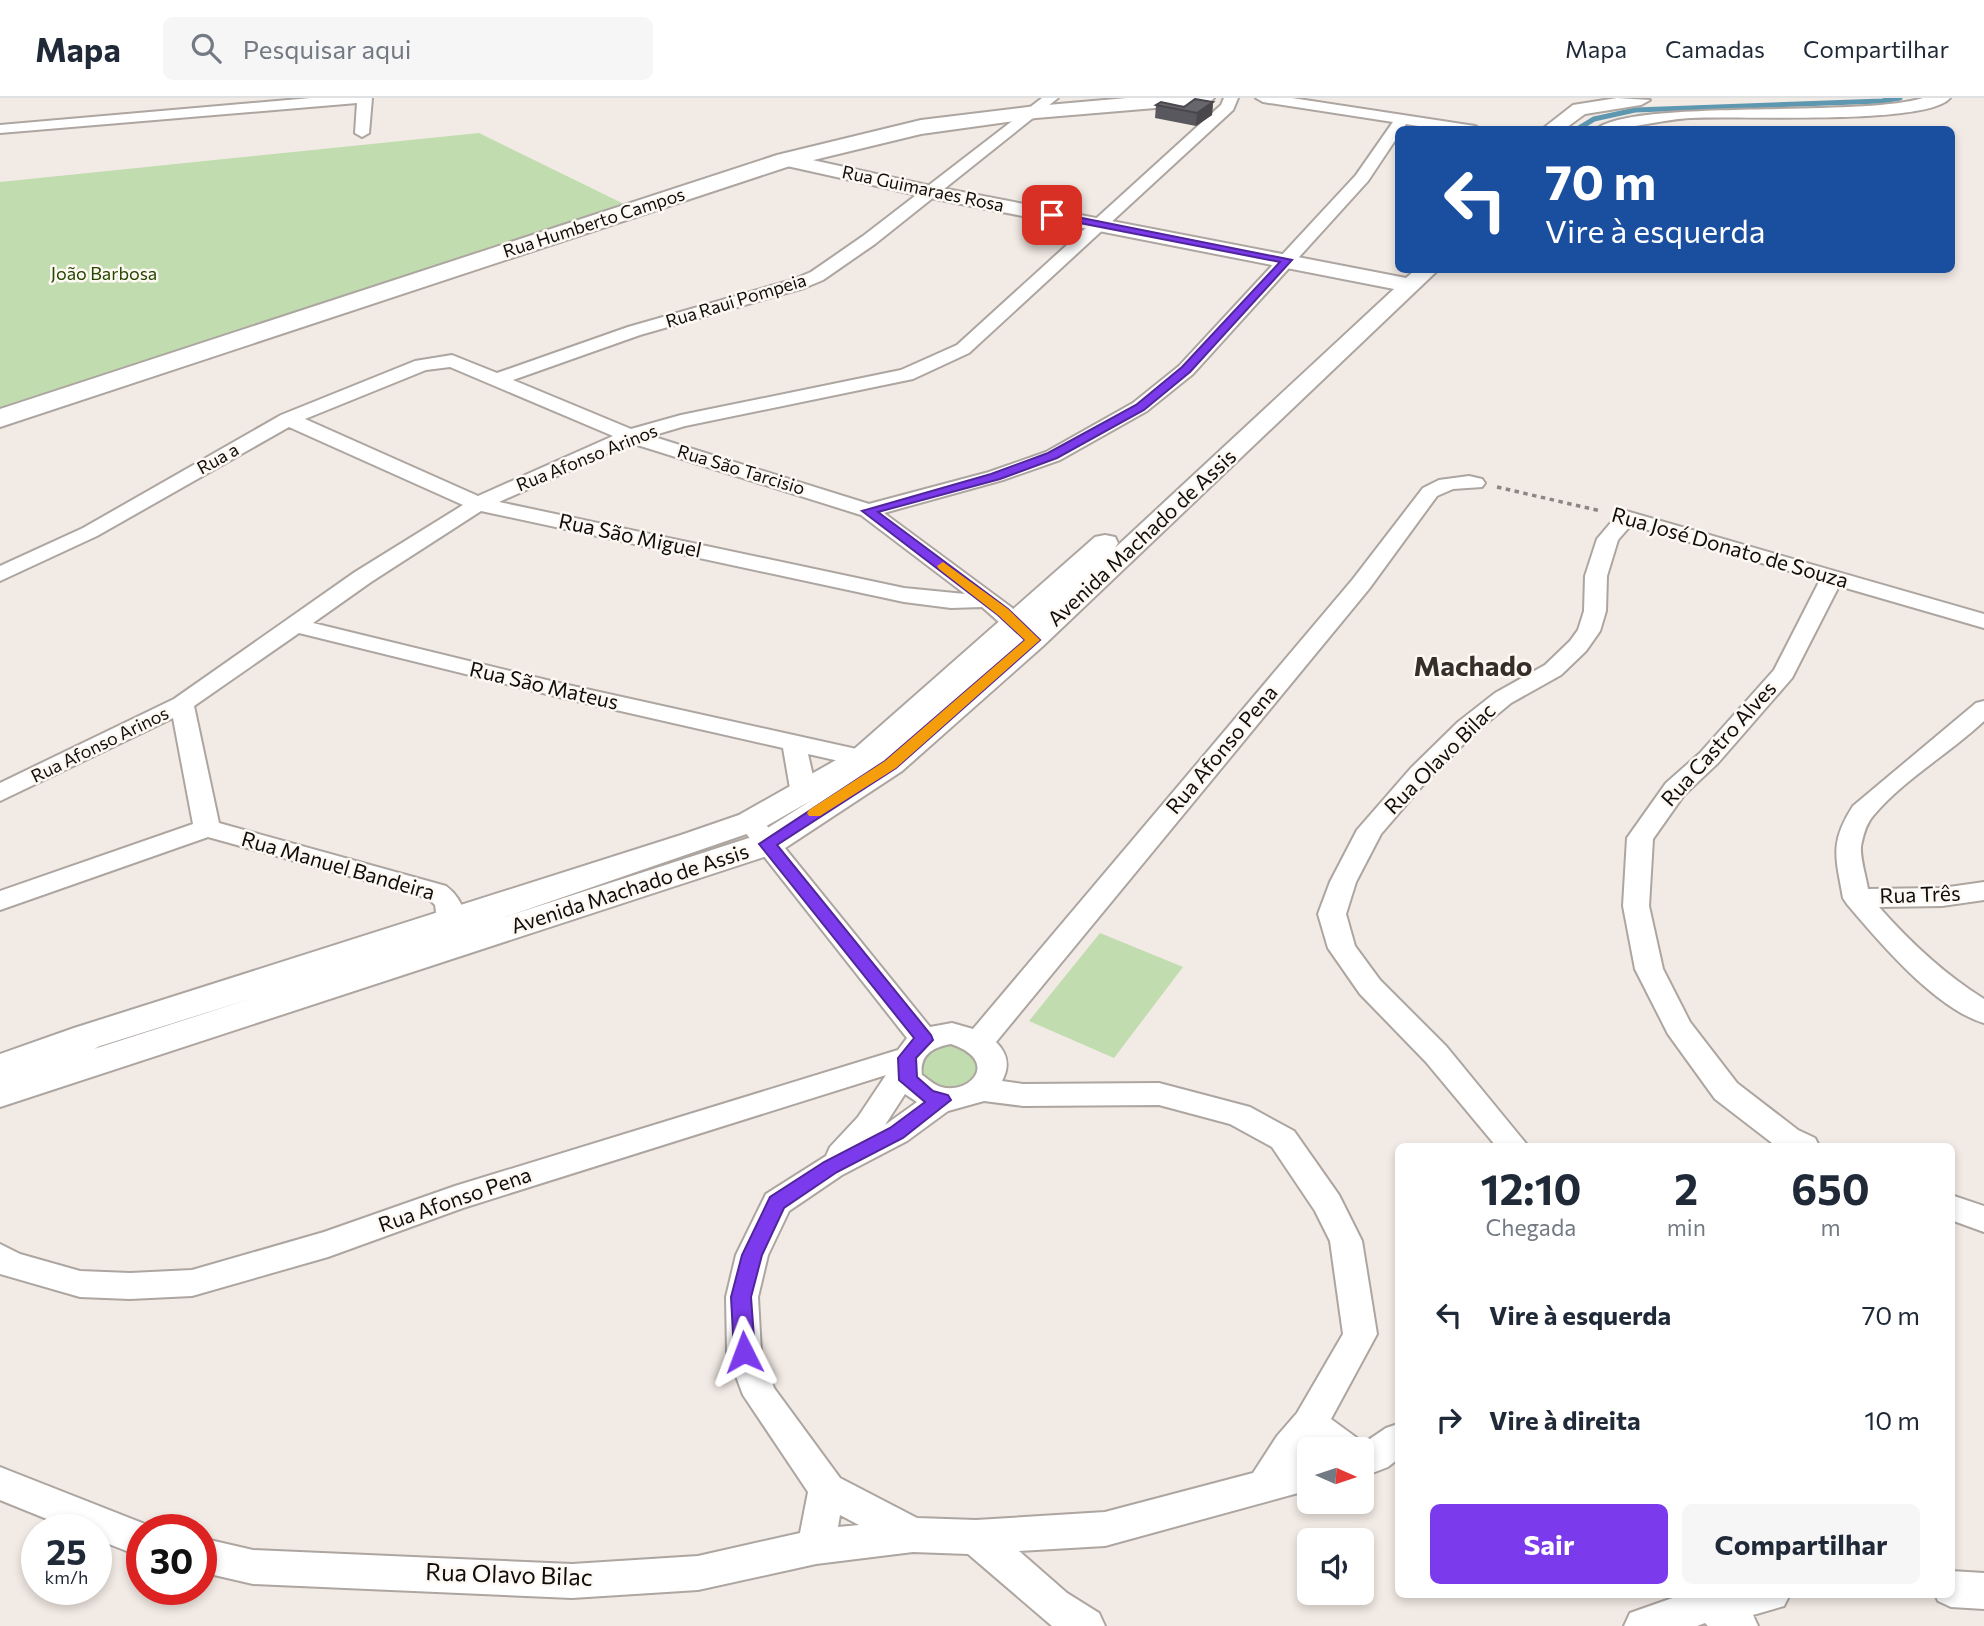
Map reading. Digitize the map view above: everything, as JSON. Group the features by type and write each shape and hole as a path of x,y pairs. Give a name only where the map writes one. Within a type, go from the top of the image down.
{"main road":[{"name":"Rua Humberto Campos","path":"0,418 785,160 921,127 1038,103 1203,98"}],"street":[{"path":"0,129 111,114 230,104 363,98 362,132"},
{"name":"Rua Afonso Arinos","path":"0,793 182,704 363,577 478,504 630,436 681,421 906,375 963,349 1228,107 1231,98"},
{"path":"1263,98 1448,126"},
{"path":"1555,126 1580,109 1625,101 1674,98"},
{"path":"1610,126 1652,116 1693,112 1867,112 1920,106 1941,98"},
{"name":"Rua Raui Pompeia","path":"495,380 634,331 799,284 844,258 931,192 1038,103"},
{"path":"1397,126 1402,119"},
{"path":"868,511 996,476 1053,456 1140,407 1186,370 1362,178 1395,129"},
{"name":"Rua Guimaraes Rosa","path":"785,160 931,192 1287,260 1407,276"},
{"name":"Avenida Machado de Assis","path":"0,1093 451,935 758,833 877,761 1023,632 1407,276"},
{"name":"Rua São Tarcisio","path":"444,361 463,364 630,436 868,511 987,600 1023,632"},
{"name":"Rua a","path":"0,574 90,532 288,419 422,365 444,361"},
{"name":"Rua São Miguel","path":"288,419 478,504 904,594 951,601 987,600"},
{"name":"Rua Afonso Pena","path":"980,1041 1361,584 1430,492 1441,485 1454,482 1475,483"},
{"name":"Rua José Donato de Souza","path":"1626,517 1984,621"},
{"name":"Rua Olavo Bilac","path":"1510,1143 1436,1054 1370,987 1342,948 1332,914 1343,882 1370,830 1420,773 1467,727 1503,698 1553,670 1578,646 1589,631 1595,611 1595,576 1608,540 1626,517"},
{"name":"Rua Castro Alves","path":"1798,1143 1787,1138 1726,1091 1678,1027 1649,968 1636,906 1640,838 1675,789 1709,758 1784,673 1832,579"},
{"name":"Rua São Mateus","path":"295,625 559,690 877,761"},
{"path":"0,901 207,828 182,704"},
{"path":"1984,708 1862,812 1853,827 1848,848 1856,898 1892,939 1947,989 1984,1013"},
{"path":"794,744 804,794"},
{"name":"Avenida Machado de Assis","path":"758,833 804,794 877,761"},
{"name":"Rua Manuel Bandeira","path":"207,828 436,891 448,901 451,935"},
{"path":"758,833 912,1055 908,1080 916,1089 927,1096 942,1100 963,1098 989,1080 994,1059 980,1041 952,1033 912,1055 869,1125 831,1167"},
{"name":"Rua Três","path":"1856,898 1942,897 1984,891"},
{"name":"Avenida Machado de Assis","path":"0,1069 87,1037 451,935"},
{"name":"Rua Afonso Pena","path":"0,1257 9,1264 80,1284 130,1286 192,1283 328,1244 455,1198 912,1055"},
{"path":"989,1080 1023,1095 1159,1094 1239,1115 1283,1139 1328,1204 1346,1241 1360,1334 1309,1424 1289,1447 1265,1485"},
{"path":"913,1535 827,1489 760,1395 744,1352 741,1297 752,1255 777,1203 831,1167 896,1133 942,1100"},
{"path":"1955,1208 1984,1219"},
{"path":"1309,1424 1328,1437"},
{"path":"1374,1456 1395,1441"},
{"path":"1265,1485 1297,1477"},
{"path":"0,1483 126,1534"},
{"name":"Rua Olavo Bilac","path":"217,1559 253,1567 572,1581 698,1573 816,1546 913,1535 976,1537 1105,1529 1265,1485"},
{"path":"816,1546 827,1489"},
{"path":"976,1537 1054,1606 1086,1626"},
{"path":"1955,1590 1984,1591"},
{"path":"1643,1626 1709,1604 1746,1598"},
{"path":"1709,1604 1739,1626"}],"path":[{"name":"Rua José Donato de Souza","path":"1475,483 1626,517"}],"green space":[{"name":"João Barbosa","path":"479,133 626,205 0,418 0,182"},
{"path":"1100,933 1183,967 1114,1058 1029,1021"},
{"path":"952,1042 984,1062 965,1091 923,1085 916,1061 921,1053"}],"building":[{"path":"1195,99 1213,102 1197,113 1156,105 1161,102 1184,107"}],"waterway":[{"path":"1583,126 1594,119 1635,110 1882,101 1900,98"}],"slow traffic":[{"path":"815,813 891,764 1033,640 1003,612 943,566"}],"district":[{"name":"Machado","path":"1473,666"}],"route":[{"path":"744,1352 741,1297 752,1255 777,1203 831,1167 896,1133 942,1100 927,1096 908,1080 907,1058 924,1040 767,844 891,764 1033,640 1003,612 868,511 996,476 1053,456 1140,407 1186,370 1287,260 1052,215"}]}
